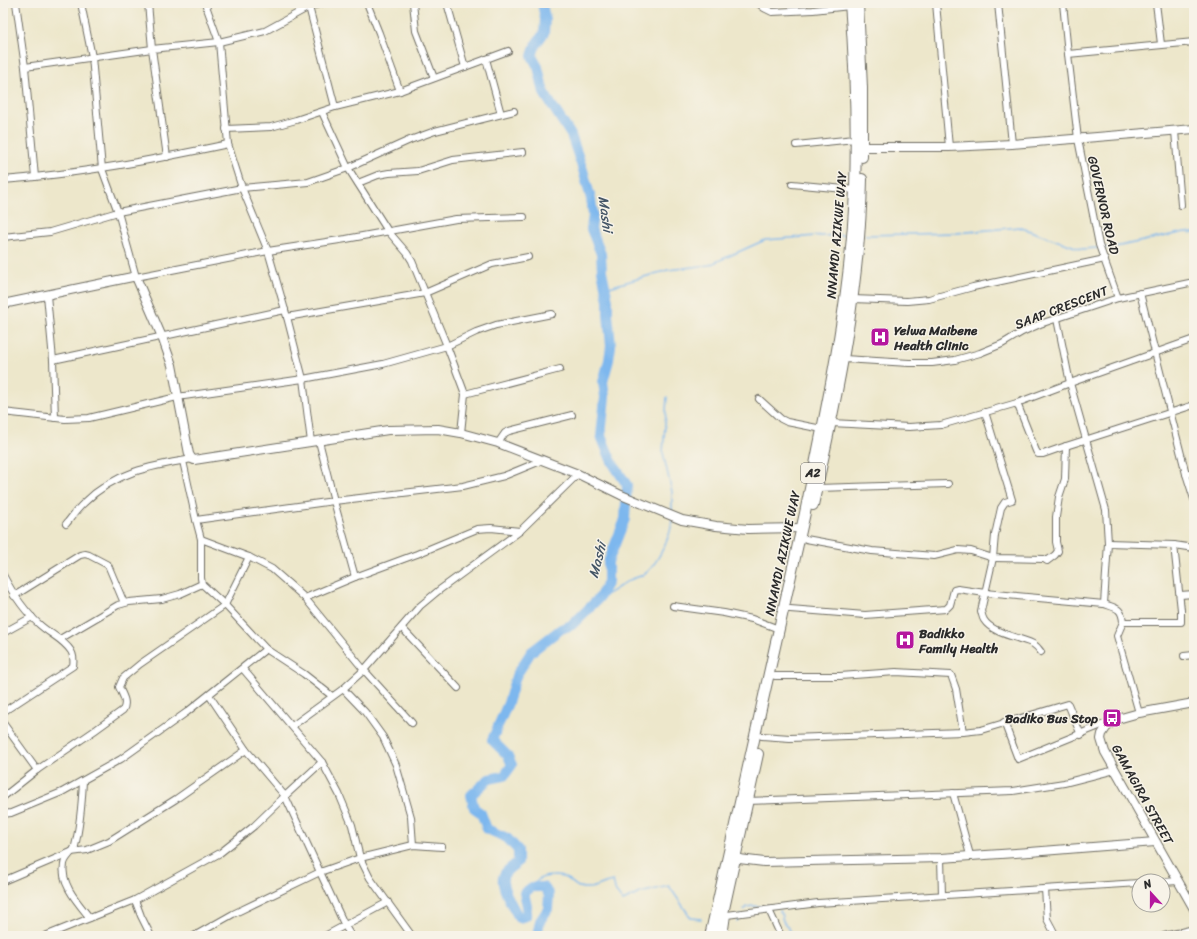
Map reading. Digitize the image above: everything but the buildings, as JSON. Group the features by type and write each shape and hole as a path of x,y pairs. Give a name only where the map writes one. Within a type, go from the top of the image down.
{"highway":[{"name":"NNAMDI AZIKWE WAY","path":"710,936 747,801 806,539 844,359 860,225 853,4"},
{"name":"NNAMDI AZIKWE WAY","path":"718,936 731,858 834,372 843,307 858,145"}],"street":[{"path":"16,3 25,67 35,178"},
{"path":"81,3 92,57 102,169 118,212 136,277 162,336 172,365 189,454 187,460 196,520 201,539 202,584 225,605 266,649 298,669 332,696"},
{"path":"148,3 152,49 167,157"},
{"path":"205,3 219,42 228,144 242,188 268,251 303,379 315,441 334,501 355,577"},
{"path":"25,67 152,49 219,42 265,32 308,5 323,3"},
{"path":"367,3 400,91"},
{"path":"413,3 416,31 434,78"},
{"path":"447,3 465,67"},
{"path":"758,3 772,12 813,10 853,4"},
{"path":"936,3 949,147"},
{"path":"998,3 1012,144"},
{"name":"GOVERNOR ROAD","path":"1063,3 1078,139 1100,245 1118,298"},
{"path":"1156,3 1161,44"},
{"path":"308,5 334,107"},
{"path":"1068,54 1194,42"},
{"path":"226,130 271,127 334,107 400,91 508,51"},
{"path":"486,59 501,114"},
{"path":"3,237 50,232 118,212 242,188 308,182 348,168 410,140 435,131 514,111"},
{"path":"322,112 348,168 388,231 407,252 425,293 465,394 461,433"},
{"path":"796,145 949,147 1012,144 1194,129"},
{"path":"1175,131 1181,205"},
{"path":"3,180 35,178 102,169 228,144"},
{"path":"358,183 378,175 395,172 418,171 453,160 523,152"},
{"path":"792,184 855,190"},
{"path":"3,304 132,276 136,277 268,251 456,219 524,217"},
{"path":"53,360 162,336 286,313 425,293 492,264 528,257"},
{"path":"852,299 907,301 929,300 973,287 1105,259"},
{"name":"SAAP CRESCENT","path":"844,359 909,364 955,360 980,353 1002,344 1022,332 1040,324 1118,298 1194,282"},
{"path":"1140,293 1170,413 1194,499"},
{"path":"47,295 53,360 55,418"},
{"path":"3,412 65,420 89,418 177,397 303,379 383,364 447,346 476,332 496,325 552,314"},
{"path":"1058,318 1070,382 1106,510 1108,543 1104,604"},
{"path":"831,423 909,427 941,425 1017,403 1070,382 1194,339"},
{"path":"465,394 560,369"},
{"path":"759,399 786,422 822,430"},
{"path":"1017,403 1038,454 1043,454 1194,405"},
{"path":"985,412 1012,500 1005,502 1001,508 993,558 981,611 983,619 990,626 1018,639 1030,641 1039,648 1041,652"},
{"path":"498,443 505,433 509,431 572,415"},
{"path":"66,524 84,503 114,480 128,473 143,469 187,460 197,460 388,430 438,429 461,433 498,443 578,474 621,495 682,520 716,526 748,529 802,528"},
{"path":"806,539 872,551 934,556 958,550 971,551 993,558 1044,559 1047,561 1058,551 1056,542 1056,517 1059,497 1065,479 1066,446"},
{"path":"196,520 334,501 464,486 504,476 543,460"},
{"path":"1186,474 1194,472"},
{"path":"292,726 343,689 364,670 420,606 520,531 578,474"},
{"path":"817,488 948,484"},
{"path":"305,598 477,529 491,528 520,531"},
{"path":"201,539 249,557 272,569 305,598 364,670 412,723"},
{"path":"1108,543 1174,545 1194,548"},
{"path":"1123,622 1181,622 1180,595 1174,545"},
{"path":"14,596 80,555 85,554 108,565 124,603"},
{"path":"3,797 37,770 123,710 125,701 119,687 123,678 140,664 225,605 249,557"},
{"path":"3,575 14,596 41,626 60,639 71,651 74,659 73,666 3,712"},
{"path":"60,639 107,611 124,603 162,599 180,594 202,584"},
{"path":"790,609 865,614 946,609 950,605 954,590 956,589 1104,604 1118,609 1122,614 1123,622 1117,636 1139,713"},
{"path":"1180,595 1194,594"},
{"path":"673,606 724,613 779,629"},
{"path":"3,633 32,617"},
{"path":"402,628 458,688"},
{"path":"3,814 11,813 62,792 122,759 243,669 266,649"},
{"path":"1184,656 1194,655"},
{"path":"243,669 322,762 339,794 352,825 360,858 370,878 412,936"},
{"path":"775,676 840,676 896,672 951,675 956,689 963,732"},
{"path":"343,689 365,712 383,736 396,765 411,817 413,845"},
{"path":"209,694 246,750 285,796 351,936"},
{"path":"1004,722 1018,759 1114,720 1139,713 1194,703"},
{"path":"762,736 790,738 963,732 981,730 1068,704 1080,735"},
{"name":"GAMAGIRA STREET","path":"1114,720 1106,728 1101,739 1105,752 1194,909"},
{"path":"3,723 37,770"},
{"path":"3,882 71,852 87,850 109,841 176,799 246,750"},
{"path":"45,936 135,900 220,853 254,826 322,762"},
{"path":"747,801 1013,791 1064,783 1115,770"},
{"path":"83,781 82,800 75,847 64,862 64,873 68,888 90,918"},
{"path":"953,793 970,855"},
{"path":"731,858 764,862 941,858 1155,842"},
{"path":"194,936 233,914 320,872 360,858 413,845 442,847"},
{"path":"941,858 942,895"},
{"path":"1171,881 1178,881"},
{"path":"724,936 727,915 818,903 1131,884"},
{"path":"1045,889 1047,919 1056,936"},
{"path":"135,900 151,936"},
{"path":"325,936 388,902"},
{"path":"769,910 780,936"},
{"path":"1164,936 1194,929"}],"waterway":[{"name":"Mashi","path":"537,936 540,921 548,909 549,895 544,887 532,887 524,893 527,906 526,916 519,918 506,893 503,882 505,873 518,862 518,850 507,838 487,829 481,813 474,808 471,795 489,779 504,776 512,765 508,756 492,740 508,703 516,676 531,652 561,629 572,625 599,598 608,582 608,562 625,519 627,485 612,462 601,436 605,397 603,382 611,346 608,300 602,271 601,254 591,229 593,214 591,199 571,135 544,93 538,67 532,56 536,44 544,33 545,19 542,3"},
{"path":"864,235 957,233 1019,227 1081,249 1098,248"},
{"path":"1102,248 1115,247 1185,232 1194,233"},
{"path":"606,288 668,270 709,265 765,240 848,235"},
{"path":"667,397 663,453 672,492 672,514"},
{"path":"599,598 648,571 662,550 669,533 672,519"},
{"path":"532,887 538,880 548,876 564,878 582,888 590,888 613,881 616,892 623,901 640,893 669,886 691,918 701,919"},
{"path":"744,910 746,907 764,907"},
{"path":"780,910 783,921 794,936"},
{"path":"737,922 741,915"}],"place":[{"name":"Yelwa Maibene Health Clinic","path":"880,337"},
{"name":"Badikko Family Health","path":"905,640"},
{"name":"Badiko Bus Stop","path":"1112,718"}]}
